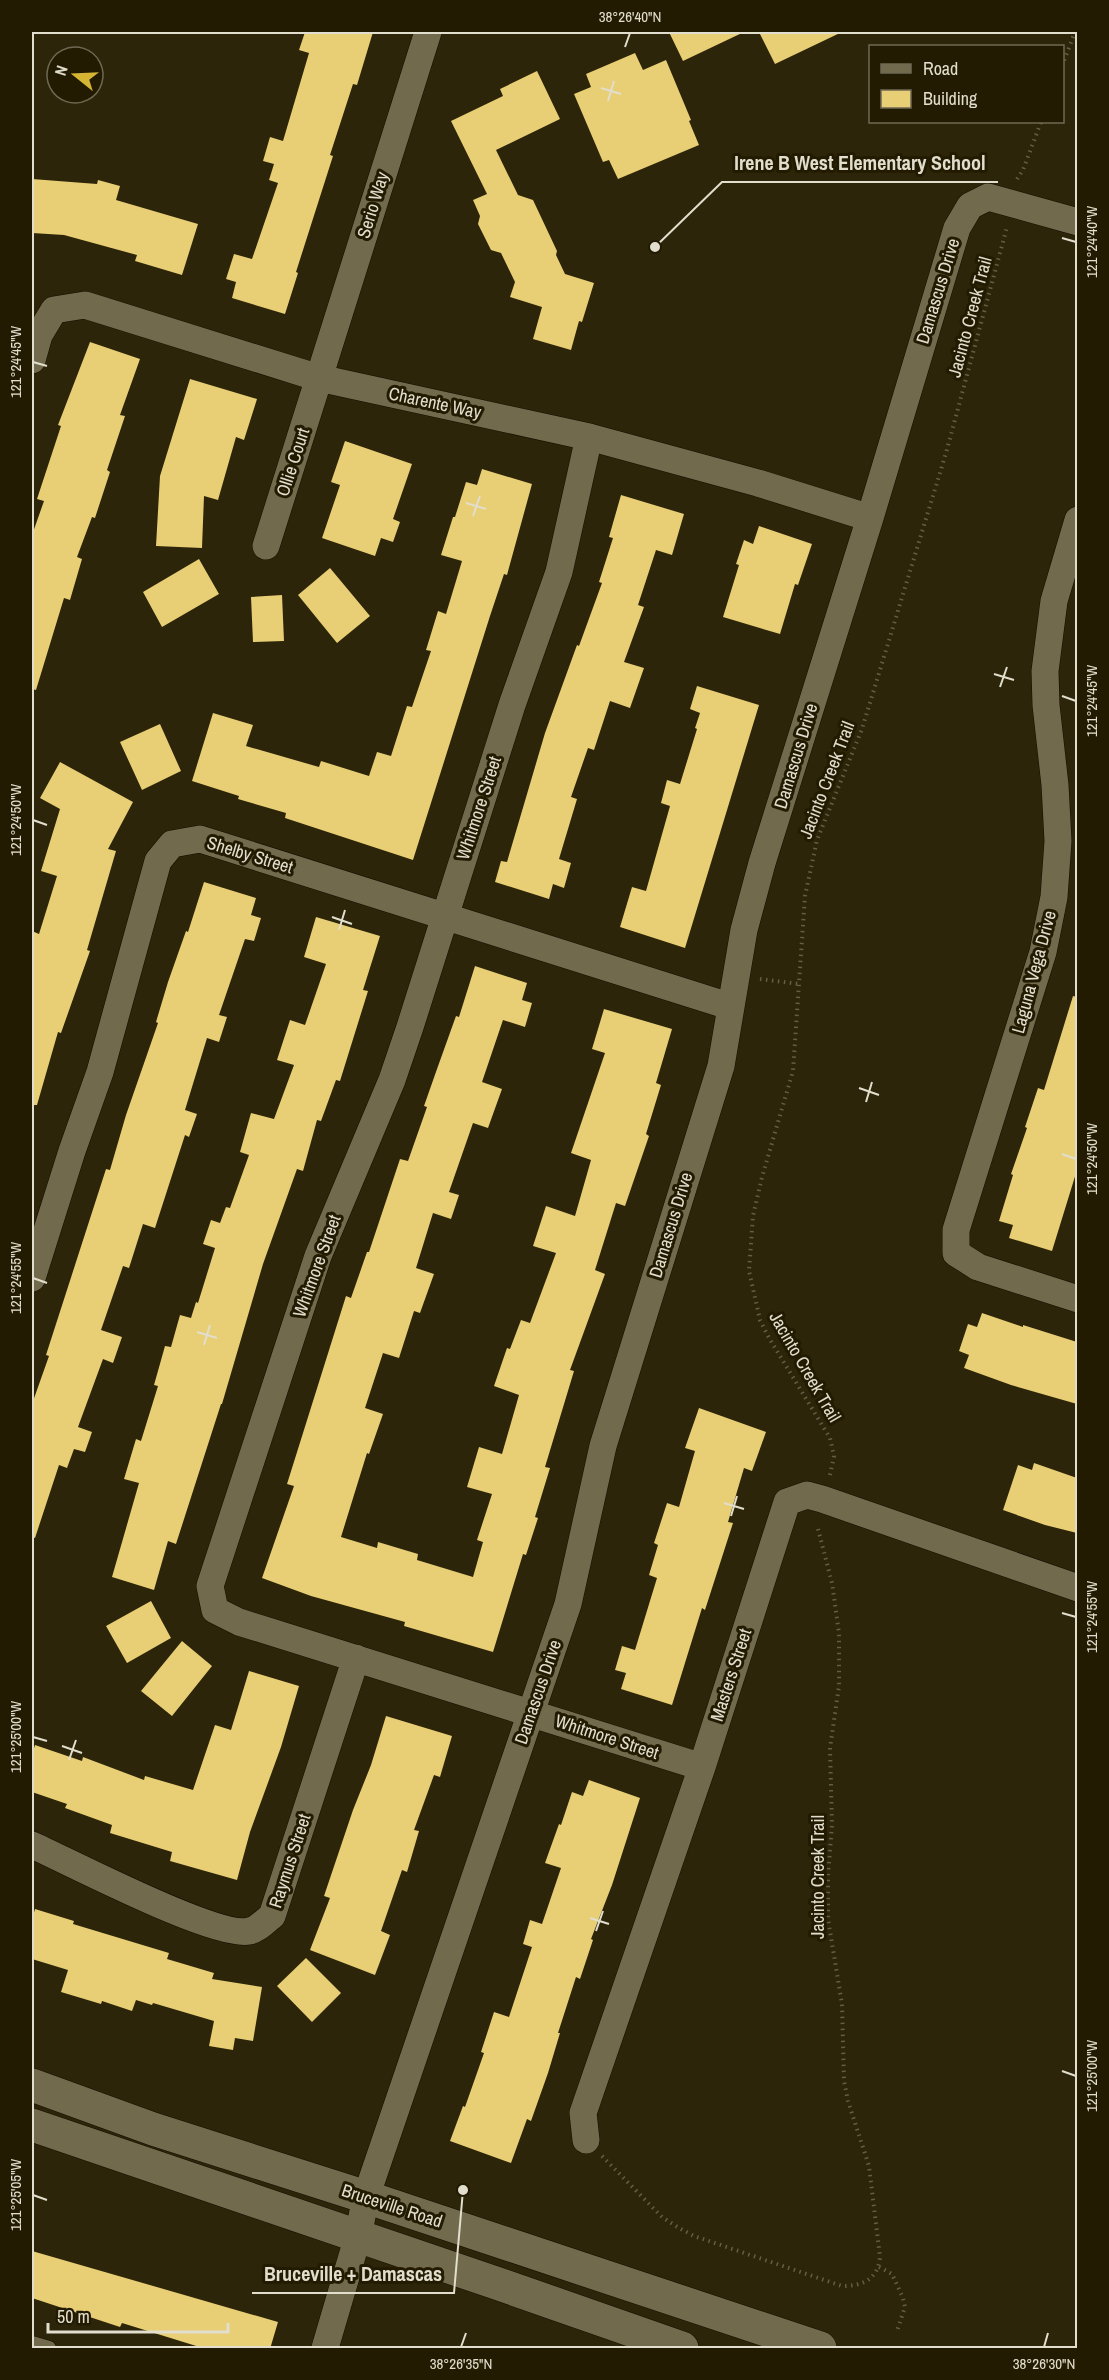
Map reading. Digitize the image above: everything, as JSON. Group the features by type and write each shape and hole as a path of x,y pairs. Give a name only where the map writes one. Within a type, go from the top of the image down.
{"main road":[{"name":"Bruceville Road","path":"32,2085 153,2129 366,2197 820,2349"},
{"path":"32,2125 682,2349"}],"street":[{"name":"Serio Way","path":"319,378 428,32"},
{"name":"Damascus Drive","path":"325,2349 358,2236 366,2197 568,1604 603,1446 721,1066 729,1006 744,930 762,863 870,518 957,228 970,206 988,197 1077,222"},
{"name":"Charente Way","path":"32,360 39,335 54,310 85,305 319,378 589,437 758,483 870,518"},
{"name":"Ollie Court","path":"266,546 319,378"},
{"name":"Whitmore Street","path":"589,437 559,572 512,705 392,1080 318,1256 210,1586 215,1610 238,1622 702,1767"},
{"name":"Laguna Vega Drive","path":"1077,524 1054,601 1045,670 1058,841 1054,897 1043,952 956,1230 956,1253 978,1268 1077,1299"},
{"name":"Shelby Street","path":"32,1278 72,1151 100,1072 158,861 171,844 200,839 729,1006"},
{"name":"Masters Street","path":"586,2140 583,2113 702,1767 787,1502 807,1495 822,1499 1077,1588"},
{"name":"Raymus Street","path":"32,1845 171,1910 229,1932 250,1931 272,1916 356,1658"}],"lane":[{"path":"32,2343 49,2349"}],"path":[{"path":"1064,61 1076,32"},
{"path":"1017,178 1023,170 1041,123"},
{"name":"Jacinto Creek Trail","path":"830,1477 834,1456 830,1437 769,1338 757,1308 749,1271 753,1216 793,1071 805,896 817,840 826,813 862,729 946,453 1007,228"},
{"path":"760,979 800,984"},
{"name":"Jacinto Creek Trail","path":"816,1521 832,1583 839,1633 839,1686 830,1748 832,1825 828,1875 828,1919 842,2004 844,2081 848,2101 869,2166 880,2257 879,2267"},
{"path":"618,2174 662,2217 694,2236 842,2286 855,2286 866,2282 875,2276 879,2267 892,2274 905,2307 897,2331"}],"building":[{"path":"305,32 373,32 357,85 353,84 330,155 333,156 285,314 232,298 236,282 226,279 234,254 252,259 278,183 269,180 274,164 263,161 270,137 283,141 309,53 299,50"},
{"path":"669,32 744,32 683,61"},
{"path":"759,32 842,32 775,64"},
{"path":"635,53 643,70 666,60 699,145 618,179 609,160 603,162 574,94 591,87 586,74"},
{"path":"537,71 560,119 496,150 518,195 533,200 565,274 594,283 582,322 579,321 571,350 533,339 542,307 510,297 515,282 501,253 491,250 478,224 480,216 473,200 487,194 451,121 503,96 500,89"},
{"path":"32,179 97,184 98,180 120,186 116,200 198,224 182,275 135,261 137,255 64,235 32,233"},
{"path":"90,342 140,359 120,415 125,416 107,470 110,472 95,518 92,517 77,557 82,559 70,600 64,598 36,690 32,689 32,535 44,501 37,499 61,426 58,425"},
{"path":"190,379 257,399 244,440 236,437 218,500 204,496 202,548 156,546 160,476"},
{"path":"345,441 412,464 393,519 400,522 393,542 381,538 375,556 322,538 340,485 331,482"},
{"path":"482,469 532,484 507,575 504,574 490,616 413,860 285,818 286,813 238,799 239,796 192,781 213,713 253,725 246,746 319,767 321,761 369,776 377,752 391,756 407,706 412,707 431,651 426,650 438,611 446,614 462,561 441,555 453,517 455,517 466,482 477,485"},
{"path":"621,495 684,514 672,555 656,550 638,605 644,607 624,662 644,668 630,708 610,701 594,750 588,748 571,797 577,799 559,859 571,863 564,888 553,884 549,899 495,882 501,861 507,862 545,733 602,583 599,582 613,538 609,537"},
{"path":"759,526 812,544 798,585 795,584 780,634 723,617 744,540 753,544"},
{"path":"199,559 219,594 162,627 143,592"},
{"path":"330,568 370,616 337,643 298,595"},
{"path":"282,595 284,641 253,642 251,597"},
{"path":"697,686 759,705 685,948 620,927 632,887 646,891 670,806 661,803 667,780 680,784 697,729 695,728 700,713 690,709"},
{"path":"160,724 181,771 142,790 120,742"},
{"path":"60,762 133,802 108,849 116,851 87,950 90,951 61,1033 58,1032 37,1105 32,1105 32,931 39,934 57,876 41,871 60,809 40,798"},
{"path":"204,882 256,898 251,915 261,918 254,941 245,939 219,1015 227,1017 219,1042 207,1038 185,1110 197,1114 189,1137 185,1135 155,1228 143,1224 129,1268 123,1266 101,1330 122,1337 113,1363 103,1359 78,1427 92,1432 85,1452 74,1449 67,1468 59,1465 35,1538 32,1537 32,1404 106,1169 110,1170 126,1115 158,1023 156,1022 168,982 186,931 188,932"},
{"path":"316,917 380,936 363,990 368,991 340,1081 336,1080 321,1121 317,1120 303,1171 297,1169 263,1264 222,1404 176,1544 168,1541 154,1590 112,1577 139,1483 124,1479 136,1439 141,1441 158,1386 154,1385 165,1346 171,1347 180,1315 191,1318 196,1302 198,1303 215,1248 203,1244 211,1220 220,1223 226,1207 230,1208 249,1155 240,1152 251,1113 274,1119 294,1065 277,1060 290,1020 305,1025 326,964 304,957"},
{"path":"475,966 527,983 522,1000 532,1003 525,1027 503,1020 482,1082 502,1089 488,1128 473,1123 449,1192 459,1195 451,1219 433,1213 416,1268 434,1274 420,1313 414,1311 399,1358 383,1353 365,1408 383,1414 369,1454 367,1453 341,1537 377,1548 378,1542 418,1554 417,1560 473,1577 483,1542 477,1540 492,1494 467,1487 479,1447 502,1454 519,1395 494,1386 507,1348 510,1349 521,1320 530,1323 556,1253 533,1246 546,1206 575,1216 591,1160 571,1153 605,1053 592,1049 604,1009 672,1029 656,1083 661,1085 646,1134 649,1136 625,1206 616,1203 595,1270 605,1274 570,1370 574,1371 545,1467 550,1468 535,1517 538,1518 526,1555 523,1554 493,1652 404,1626 405,1622 311,1596 262,1578 294,1486 287,1484 346,1296 351,1298 400,1159 408,1161 427,1107 424,1106 456,1016 459,1017"},
{"path":"1073,996 1077,997 1077,1170 1052,1251 1009,1238 1013,1225 999,1221 1013,1175 1011,1174 1027,1128 1025,1127 1038,1088 1044,1090"},
{"path":"982,1313 1077,1342 1077,1404 1011,1385 964,1368 969,1355 959,1351 968,1324 977,1327"},
{"path":"699,1408 766,1432 752,1471 744,1468 728,1522 733,1523 705,1610 702,1608 672,1705 621,1689 626,1673 615,1670 622,1646 635,1650 657,1578 649,1575 658,1545 654,1543 667,1503 679,1507 695,1451 685,1448"},
{"path":"1034,1463 1077,1478 1077,1533 1045,1525 1003,1510 1018,1465 1032,1470"},
{"path":"151,1601 171,1638 127,1663 106,1626"},
{"path":"182,1641 212,1666 172,1716 141,1691"},
{"path":"249,1671 299,1686 281,1747 250,1832 237,1880 170,1861 172,1852 110,1833 112,1825 65,1808 67,1804 32,1792 32,1755 35,1745 82,1761 83,1757 144,1780 145,1776 193,1790 215,1725 231,1730"},
{"path":"386,1716 452,1736 440,1777 434,1775 414,1830 419,1831 407,1872 402,1870 381,1931 390,1935 375,1975 310,1950 330,1898 324,1896"},
{"path":"589,1780 640,1798 612,1885 591,1939 593,1940 580,1979 576,1977 548,2073 531,2121 527,2119 511,2163 450,2141 484,2053 481,2052 494,2012 509,2017 532,1947 523,1944 530,1920 542,1924 561,1868 545,1863 559,1824 561,1825 572,1792 583,1796"},
{"path":"35,1909 74,1921 73,1924 169,1953 167,1959 214,1973 212,1979 262,1987 253,2041 235,2038 233,2050 209,2046 214,2021 153,2003 152,2005 136,2000 132,2011 102,2001 101,2004 61,1992 68,1970 32,1959 32,1920"},
{"path":"306,1958 341,1993 312,2022 277,1986"},
{"path":"32,2251 278,2322 270,2349 206,2349 122,2323 120,2327 32,2298"}],"place":[{"name":"Irene B West Elementary School","path":"655,247"},
{"name":"Bruceville + Damascas","path":"463,2190"}]}
